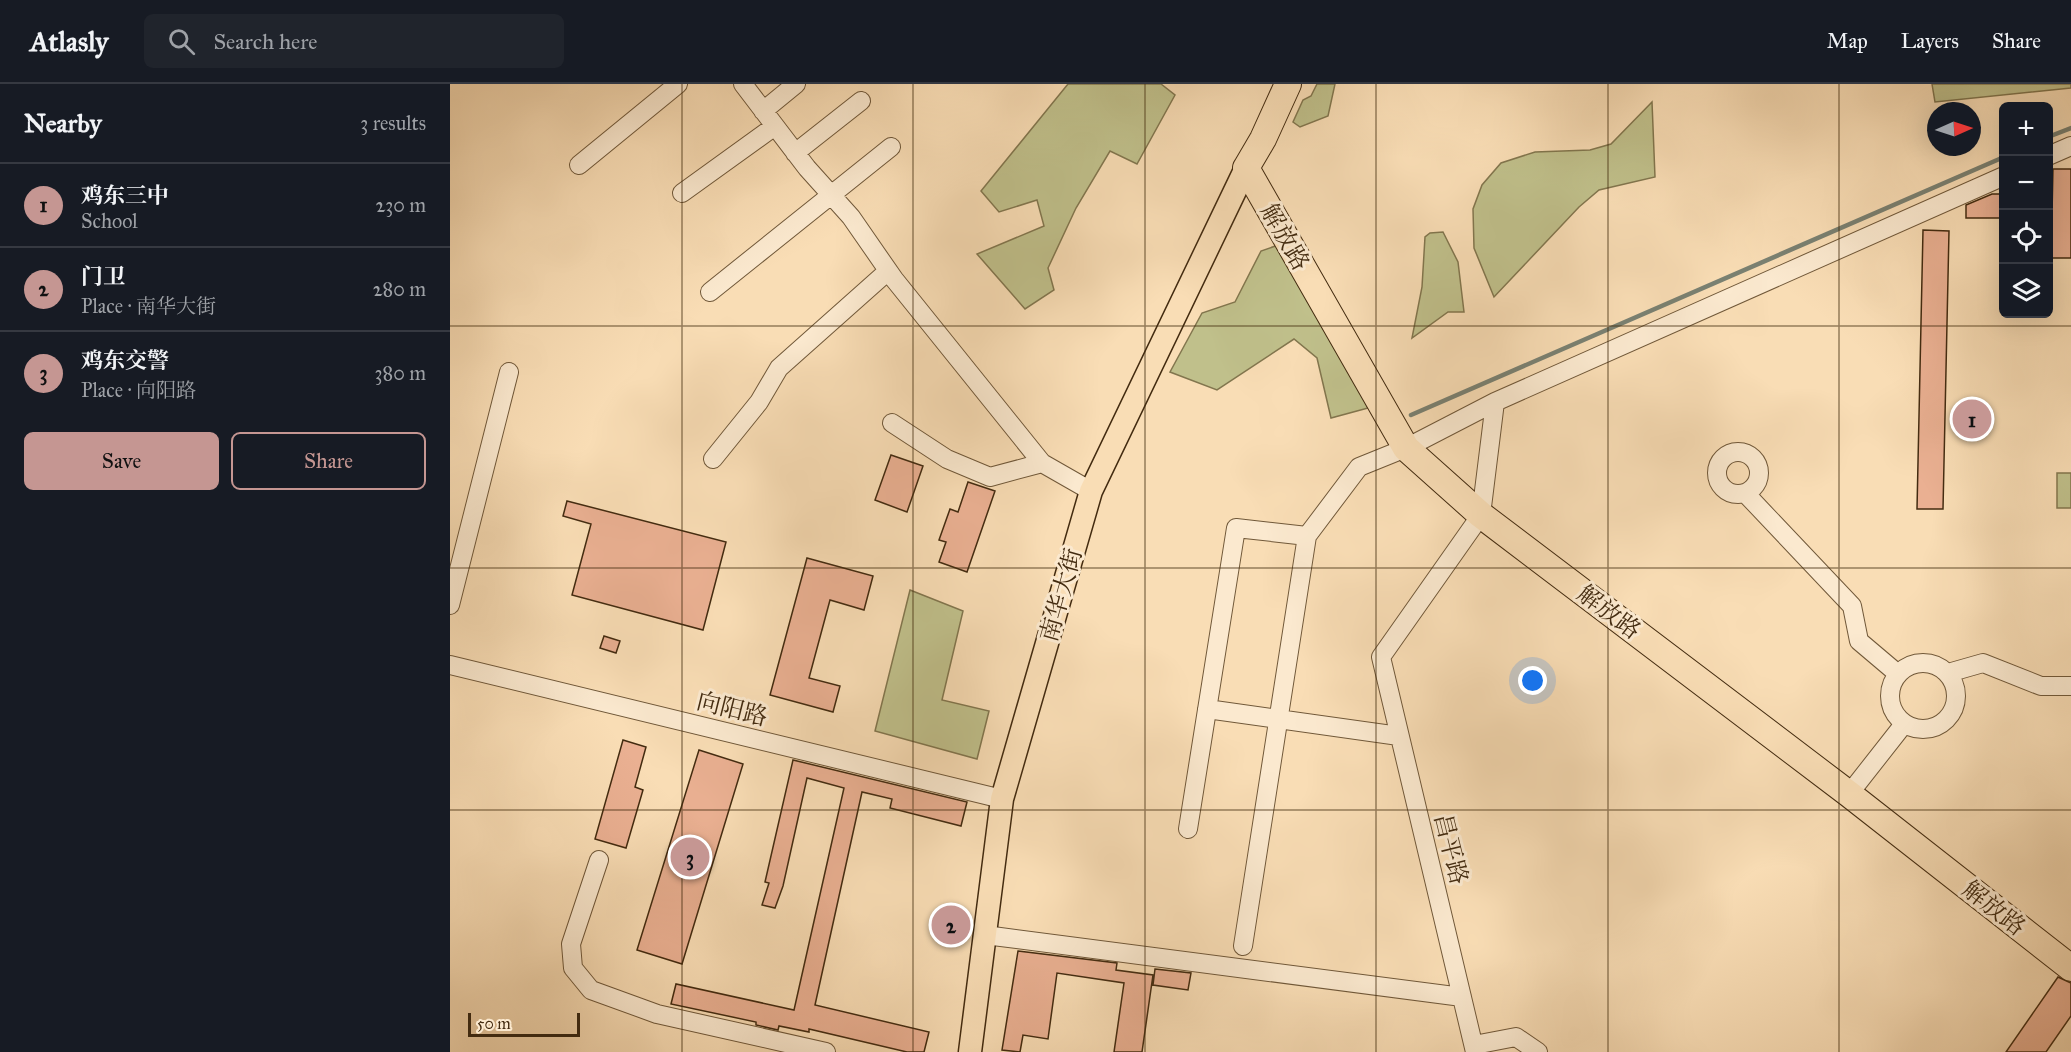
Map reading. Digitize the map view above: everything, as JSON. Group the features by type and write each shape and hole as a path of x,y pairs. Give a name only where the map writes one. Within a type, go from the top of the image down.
{"highway":[{"name":"南华大街","path":"1246,168 1251,135 1273,84"},
{"name":"南华大街","path":"1246,168 1263,139 1288,84"},
{"name":"解放路","path":"1246,168 1406,448 1481,515 1849,794 2071,968"}],"main road":[{"name":"南华大街","path":"970,1052 1002,799 1091,491 1246,168"}],"street":[{"path":"579,165 678,84"},
{"path":"743,84 795,153 851,217 888,271 1042,463 1091,491"},
{"path":"763,111 796,84"},
{"path":"795,153 861,101"},
{"path":"682,193 775,126"},
{"path":"2053,154 2071,146"},
{"path":"710,292 891,147"},
{"path":"1243,946 1307,536 1359,466 1406,448 1495,402 1999,178"},
{"path":"713,459 759,402 779,368 888,271"},
{"path":"450,605 509,372"},
{"path":"1481,515 1495,402"},
{"path":"892,423 946,459 990,477 1042,463"},
{"path":"1745,493 1852,606 1859,641 1898,674"},
{"name":"昌平路","path":"1475,1049 1381,657 1481,515"},
{"path":"1188,830 1236,528 1307,536"},
{"path":"1917,663 1939,666 1948,673 1957,694 1952,715 1935,728 1914,729 1904,724 1896,716 1891,706 1892,684 1898,674 1906,667 1917,663"},
{"path":"1948,673 1983,663 2040,686 2071,686"},
{"name":"向阳路","path":"450,665 1002,799"},
{"path":"1207,708 1399,736"},
{"path":"1849,794 1904,724"},
{"path":"599,860 571,944 573,968 591,990 748,1044 826,1052"},
{"path":"985,935 1462,997"},
{"path":"1475,1049 1516,1037 1538,1052"}],"green space":[{"path":"1068,84 1161,84 1175,95 1137,164 1110,151 1076,208 1048,268 1054,290 1025,309 977,254 1044,226 1037,200 999,212 981,191"},
{"path":"1317,84 1335,84 1328,116 1300,127 1293,122 1303,100 1311,96"},
{"path":"1932,84 2071,84 2071,88 1935,102"},
{"path":"1652,102 1655,177 1599,190 1579,207 1494,297 1474,248 1473,209 1482,185 1501,163 1535,152 1590,150 1611,144"},
{"path":"1443,232 1458,262 1464,312 1448,312 1412,338 1422,287 1425,237 1430,233"},
{"path":"1287,242 1368,408 1331,418 1317,358 1294,339 1217,390 1170,372 1202,313 1235,302 1261,251"},
{"path":"2057,473 2071,473 2071,508 2057,508"},
{"path":"910,590 963,611 942,700 989,711 977,759 875,731"}],"building":[{"path":"2053,169 2071,169 2071,258 2053,258"},
{"path":"1992,194 1999,194 1999,218 1966,218 1966,205"},
{"path":"1923,230 1949,231 1943,509 1917,509"},
{"path":"891,455 923,466 907,512 875,500"},
{"path":"968,482 995,491 967,572 939,562 946,542 939,540 950,509 958,512"},
{"path":"567,501 726,542 703,630 572,595 591,524 563,516"},
{"path":"807,558 873,576 864,610 830,600 809,678 840,686 833,712 770,695"},
{"path":"604,636 620,641 616,653 600,648"},
{"path":"623,740 646,747 635,787 643,790 626,848 595,839"},
{"path":"699,750 743,764 682,964 637,950"},
{"path":"793,760 967,802 961,826 890,808 892,799 862,792 815,1005 929,1032 924,1052 907,1052 809,1029 809,1032 779,1026 778,1030 756,1025 756,1022 671,1004 676,984 794,1010 844,788 807,778 783,886 775,908 762,905 769,883 765,882"},
{"path":"1018,951 1117,963 1116,970 1153,975 1142,1052 1114,1052 1124,983 1057,973 1048,1039 1023,1035 1020,1052 1002,1050"},
{"path":"1155,969 1191,973 1188,990 1153,985"},
{"path":"2058,977 2071,983 2071,1016 2046,1052 2006,1052"}],"waterway":[{"path":"2053,135 2071,128"},
{"path":"1411,415 1999,159"}],"place":[{"name":"鸡东三中","path":"1972,419"},
{"name":"鸡东交警","path":"690,857"},
{"name":"门卫","path":"951,925"}]}
